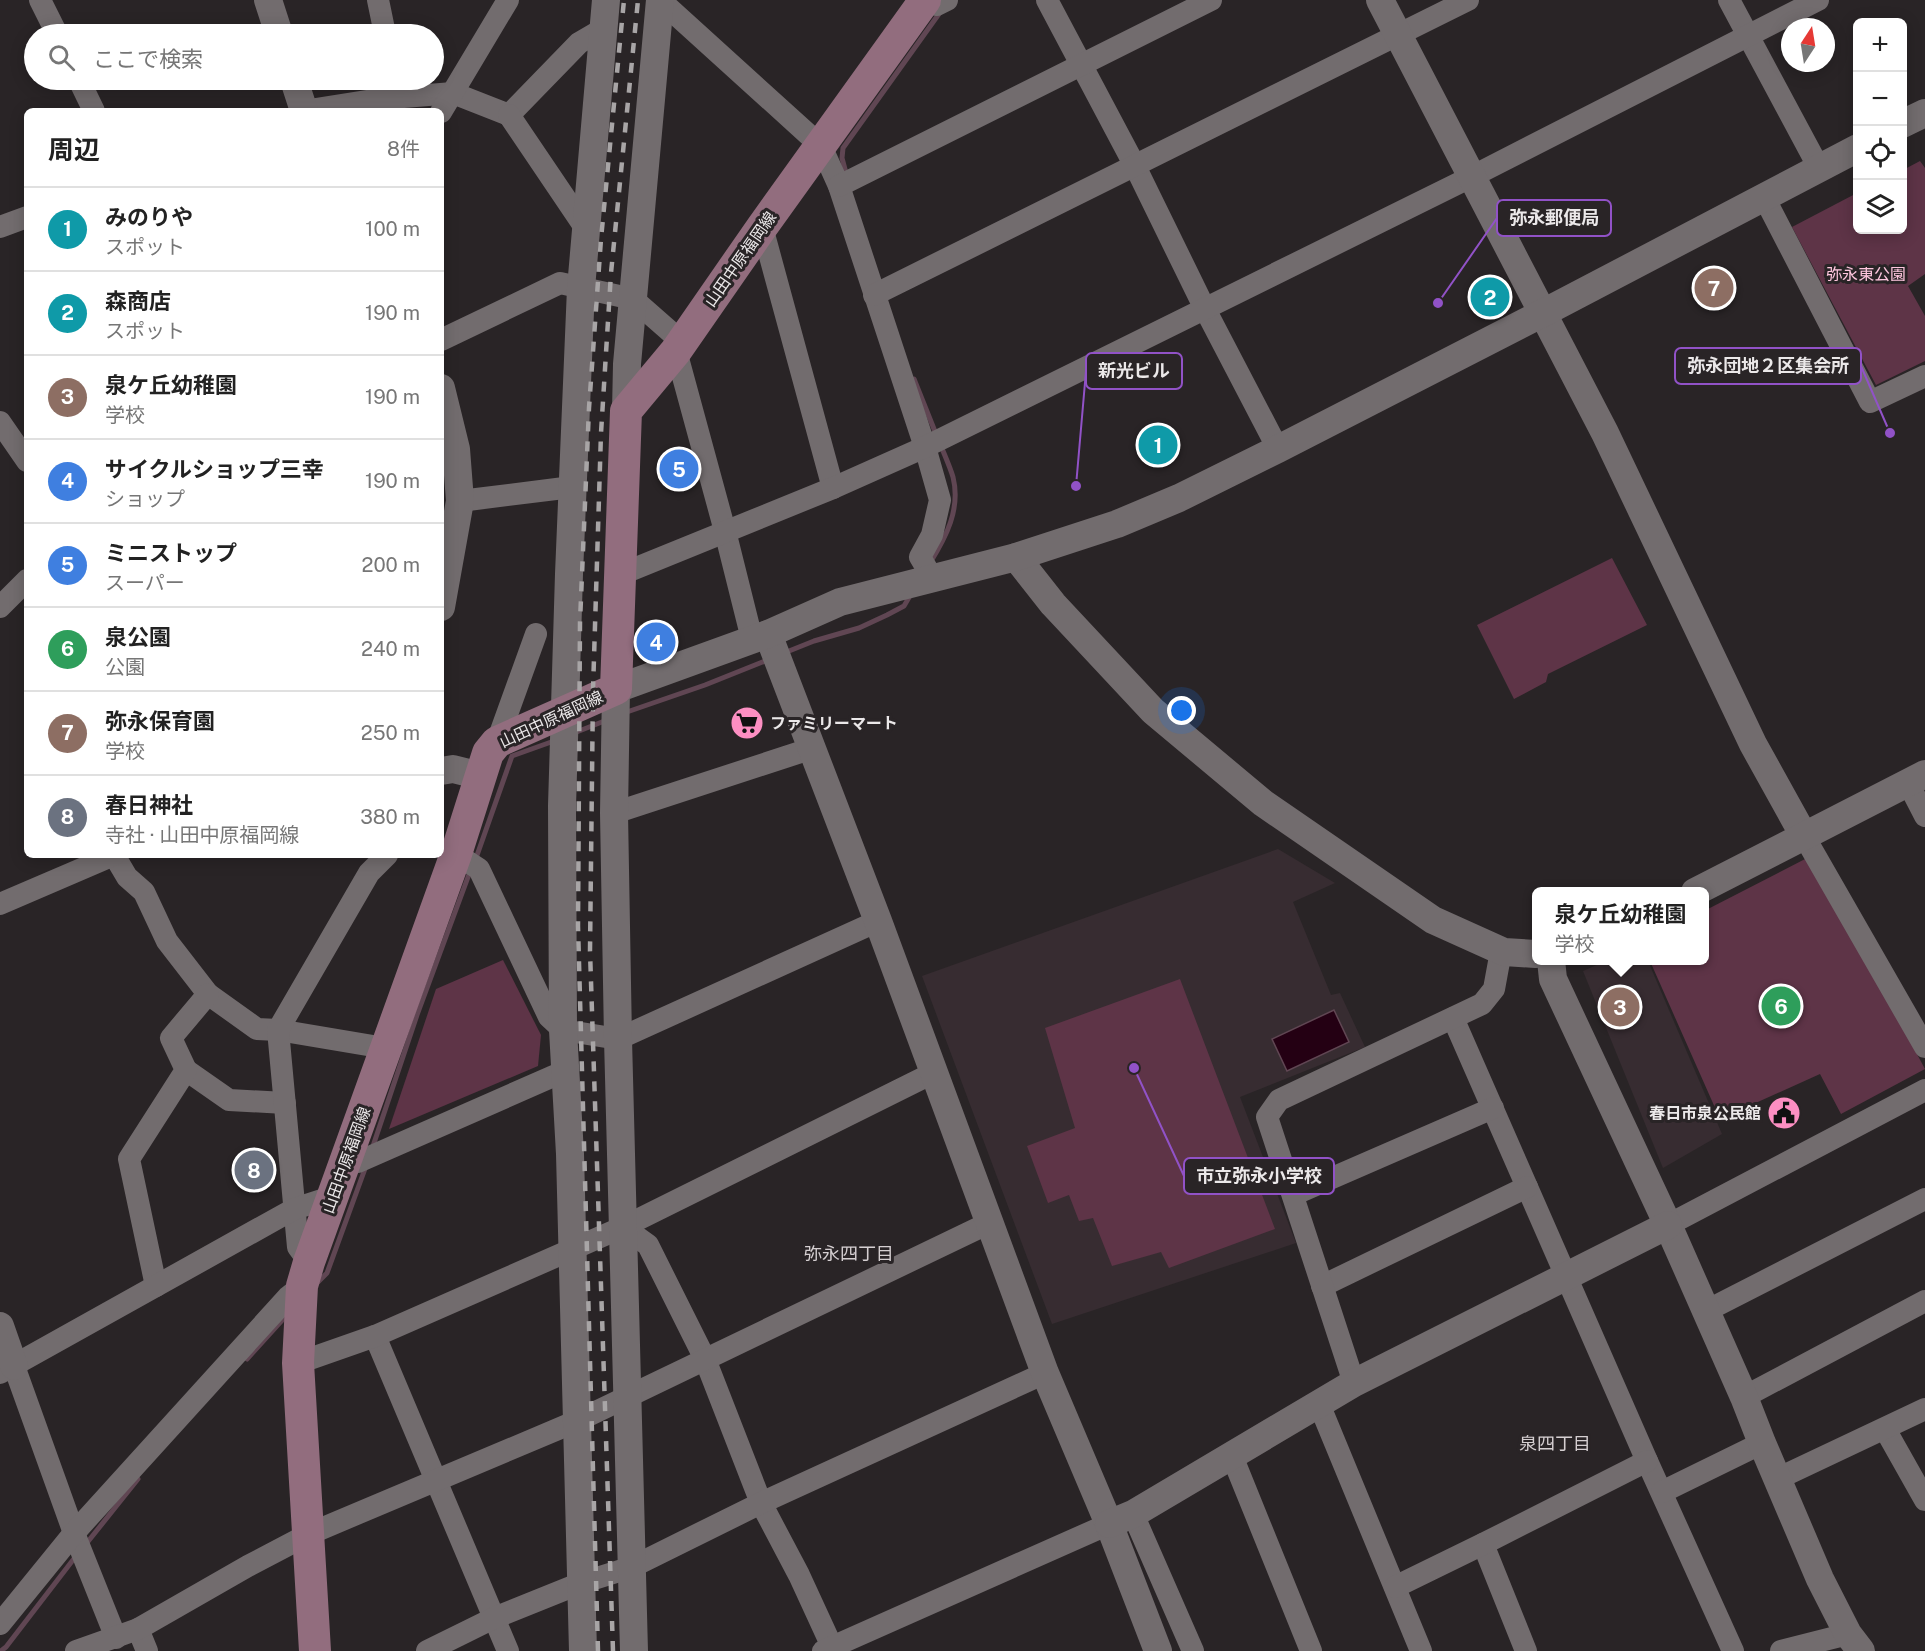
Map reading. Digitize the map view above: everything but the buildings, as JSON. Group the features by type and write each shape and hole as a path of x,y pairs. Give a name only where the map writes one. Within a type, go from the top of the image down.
{"main road":[{"name":"山田中原福岡線","path":"315,1651 298,1363 304,1287 332,1200 352,1161 385,1048 468,861 481,776 488,753 497,742 564,720 616,708 626,411 676,351 820,146 933,2"}],"street":[{"path":"40,0 52,24"},
{"path":"268,0 276,24"},
{"path":"378,0 384,24"},
{"path":"444,108 508,0"},
{"path":"583,1651 578,1421 563,1029 563,759 581,288 606,0"},
{"path":"660,0 820,146 848,181 884,290 940,500 922,573"},
{"path":"626,411 627,364 660,0"},
{"path":"1047,0 1135,166 1205,309 1278,449"},
{"path":"848,181 1211,0"},
{"path":"1380,0 1605,433 1753,744 1925,1047"},
{"path":"884,290 1468,0"},
{"path":"1729,0 1819,168"},
{"path":"619,575 833,488 948,436 1472,177 1818,0"},
{"path":"509,115 579,43 603,29"},
{"path":"83,90 92,108"},
{"path":"297,90 303,108"},
{"path":"316,108 389,90"},
{"path":"419,90 453,93 509,115 586,229"},
{"path":"634,1651 618,1039 614,813 616,708 769,648 840,602 922,573 1016,557 1117,524 1179,498 1543,313 1853,150"},
{"path":"1764,197 1870,402 1925,376"},
{"path":"0,227 24,218"},
{"path":"762,227 833,488"},
{"path":"444,339 560,284 633,299 674,334 676,351 725,531 769,648 813,748 1046,1373 1121,1519 1193,1651"},
{"path":"444,400 456,449 460,501 444,590"},
{"path":"0,422 24,457"},
{"path":"460,501 572,487"},
{"path":"1016,557 1053,604 1153,711 1263,803 1433,920 1502,951 1532,954"},
{"path":"0,607 24,583"},
{"path":"497,742 536,634"},
{"path":"614,813 813,748"},
{"path":"444,770 453,769 481,776"},
{"path":"1703,887 1917,778 1925,816"},
{"path":"0,904 107,858"},
{"path":"116,858 127,877 144,892 166,941 208,994 257,1029 278,1030 385,1048"},
{"path":"0,1624 74,1533 288,1297 304,1287 294,1209 278,1030 369,873 384,858"},
{"path":"468,861 549,1017 563,1029 618,1039 878,921"},
{"path":"1354,1383 1267,1117 1279,1100 1482,1004 1494,989 1502,951"},
{"path":"1552,965 1553,979 1668,1225 1744,1397 1820,1579 1854,1642 1781,1651"},
{"path":"208,994 171,1038 186,1070 229,1100 285,1103"},
{"path":"1453,1018 1732,1651"},
{"path":"156,1286 129,1159 186,1070"},
{"path":"352,1161 380,1152 565,1071"},
{"path":"298,1363 375,1336 623,1227 935,1072"},
{"path":"623,1227 648,1245 705,1359 761,1503 798,1575 830,1650 1121,1519 1354,1383 1668,1225 1925,1090"},
{"path":"1293,1195 1493,1108"},
{"path":"1322,1286 1527,1187"},
{"path":"7,1369 294,1209 325,1199 332,1200"},
{"path":"1706,1311 1925,1199"},
{"path":"76,1651 138,1629 309,1534 578,1421 991,1222"},
{"path":"1744,1397 1925,1301"},
{"path":"0,1326 7,1369 116,1638"},
{"path":"375,1336 508,1651"},
{"path":"427,1651 494,1618 581,1583 632,1567 761,1503 1046,1373"},
{"path":"1319,1404 1421,1651"},
{"path":"1778,1479 1925,1409"},
{"path":"1885,1429 1925,1500"},
{"path":"1662,1492 1762,1443"},
{"path":"1232,1456 1311,1651"},
{"path":"1395,1587 1647,1461"},
{"path":"1121,1519 1158,1651"},
{"path":"1484,1544 1526,1651"},
{"path":"138,1629 147,1651"}],"shaded area":[{"path":"1278,849 1335,883 1293,902 1331,995 1340,993 1365,1047 1240,1097 1296,1243 1052,1324 922,976"},
{"path":"1597,965 1650,965 1722,1134 1663,1168 1583,971"},
{"path":"1334,1010 1349,1042 1287,1071 1272,1039"}],"green space":[{"name":"弥永東公園","path":"1920,161 1925,168 1925,274 1908,286 1925,316 1925,361 1876,385 1792,227 1853,195 1853,234 1907,234 1907,168"},
{"path":"1612,558 1647,625 1548,674 1546,682 1514,699 1477,625"},
{"path":"1807,858 1814,862 1925,1069 1841,1114 1820,1074 1720,1119 1652,965 1709,965 1709,908"},
{"path":"503,960 541,1035 538,1066 389,1129 436,989"},
{"path":"1180,979 1275,1229 1169,1268 1161,1252 1112,1266 1093,1218 1079,1221 1069,1195 1048,1203 1027,1146 1075,1128 1045,1028"}],"waterway":[{"path":"847,177 842,158 843,148 941,11"},
{"path":"914,379 936,434"},
{"path":"930,563 946,533 955,500 953,477 941,446"},
{"path":"784,653 814,641 859,628 887,615 904,606 911,594"},
{"path":"624,713 705,685 770,659"},
{"path":"574,733 607,720"},
{"path":"475,861 512,756 554,741"},
{"path":"372,1149 417,1015 471,869"},
{"path":"316,1284 327,1273 366,1166"},
{"path":"247,1359 285,1317"},
{"path":"86,1544 138,1479"},
{"path":"1,1651 76,1556"}],"railway":[{"path":"598,1651 578,926 580,622 589,408 601,239 624,0"},
{"path":"613,1651 590,951 593,690 601,433 611,273 638,0"}],"place":[{"name":"弥永保育園","path":"1714,288"},
{"name":"森商店","path":"1490,297"},
{"name":"弥永郵便局","path":"1438,303"},
{"name":"弥永団地２区集会所","path":"1890,433"},
{"name":"みのりや","path":"1158,445"},
{"name":"ミニストップ","path":"679,469"},
{"name":"新光ビル","path":"1076,486"},
{"name":"サイクルショップ三幸","path":"656,642"},
{"name":"ファミリーマート","path":"747,723"},
{"name":"泉公園","path":"1781,1006"},
{"name":"泉ケ丘幼稚園","path":"1620,1007"},
{"name":"市立弥永小学校","path":"1134,1068"},
{"name":"春日市泉公民館","path":"1784,1113"},
{"name":"春日神社","path":"254,1170"}],"district":[{"name":"弥永四丁目","path":"849,1254"},
{"name":"泉四丁目","path":"1555,1444"}]}
